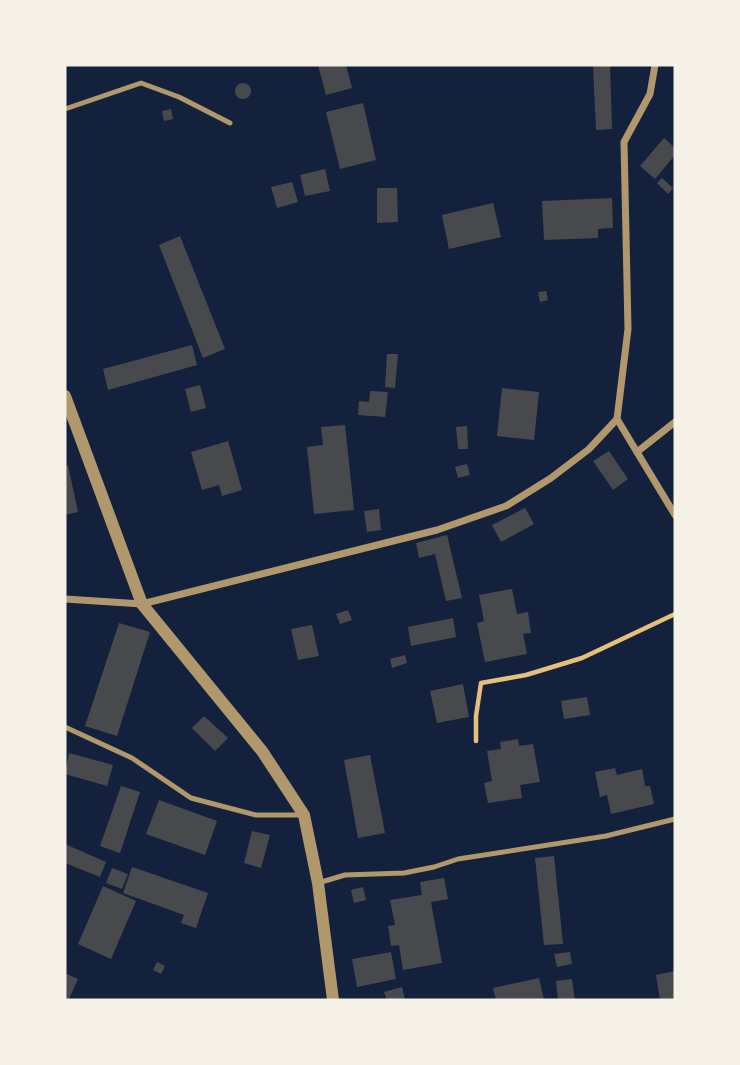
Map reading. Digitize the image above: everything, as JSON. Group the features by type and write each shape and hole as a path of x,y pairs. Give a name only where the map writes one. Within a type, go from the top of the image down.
{"street":[{"path":"65,599 142,604 437,530 506,506 551,478 589,449 617,419 628,330 624,142 650,94 655,65"},
{"path":"65,396 142,604 262,751 304,815 318,883 333,1000"},
{"path":"617,419 675,515"},
{"path":"637,452 675,422"}],"lane":[{"path":"65,109 141,83 179,97 230,123"},
{"path":"65,727 132,758 191,798 256,815 304,815"},
{"path":"318,883 345,875 404,873 458,859 606,836 675,819"}],"path":[{"path":"476,741 476,716 481,683 526,675 582,658 675,614"}],"building":[{"path":"318,65 346,65 352,88 326,95"},
{"path":"593,65 610,65 612,129 596,130"},
{"path":"240,83 246,83 251,91 249,97 240,99 235,94 235,88"},
{"path":"363,103 376,160 340,169 326,112"},
{"path":"171,109 173,119 164,121 162,111"},
{"path":"664,138 675,148 675,155 655,179 640,166"},
{"path":"325,169 330,191 305,196 300,175"},
{"path":"662,178 673,188 668,194 657,183"},
{"path":"292,182 298,202 277,208 271,187"},
{"path":"377,188 397,188 398,222 377,223"},
{"path":"612,198 613,228 598,229 598,238 544,240 542,201"},
{"path":"493,203 501,237 449,249 442,215"},
{"path":"180,236 225,349 203,358 159,245"},
{"path":"546,291 548,300 540,302 538,292"},
{"path":"192,345 197,365 108,390 103,369"},
{"path":"387,354 398,354 395,388 385,387"},
{"path":"200,385 206,408 191,412 185,389"},
{"path":"502,388 539,392 534,440 497,436"},
{"path":"370,391 388,392 385,417 358,415 359,401 369,402"},
{"path":"345,425 354,510 314,514 307,447 323,445 321,427"},
{"path":"467,426 468,449 458,449 456,427"},
{"path":"228,441 242,490 222,496 219,485 202,490 191,452"},
{"path":"609,451 628,479 613,490 593,461"},
{"path":"467,464 470,475 458,478 455,467"},
{"path":"68,465 78,512 65,515 65,466"},
{"path":"525,508 534,524 501,542 492,525"},
{"path":"379,509 381,530 367,532 364,511"},
{"path":"447,535 462,598 446,601 435,554 419,558 416,543"},
{"path":"512,589 517,614 528,612 531,633 523,634 527,654 485,662 477,623 484,621 479,595"},
{"path":"348,610 352,620 340,624 336,614"},
{"path":"453,618 456,637 411,646 408,627"},
{"path":"119,623 150,632 117,736 85,726"},
{"path":"312,625 319,656 298,660 291,629"},
{"path":"405,655 407,663 392,668 390,659"},
{"path":"463,684 469,717 437,723 430,691"},
{"path":"587,697 590,715 564,719 561,701"},
{"path":"204,716 228,738 215,751 192,728"},
{"path":"518,739 519,746 533,744 540,782 520,785 522,798 488,803 484,783 492,781 487,751 501,749 500,742"},
{"path":"69,753 113,765 107,786 65,774"},
{"path":"370,755 385,833 358,838 344,760"},
{"path":"615,768 617,775 642,769 645,786 650,786 654,804 611,814 607,795 600,797 595,772"},
{"path":"121,786 140,792 120,853 100,846"},
{"path":"159,800 217,821 205,855 146,834"},
{"path":"252,831 270,835 261,868 244,863"},
{"path":"65,844 106,862 100,877 65,863"},
{"path":"554,856 563,944 544,945 535,858"},
{"path":"132,867 208,893 196,928 181,923 184,915 123,893"},
{"path":"112,868 128,874 122,889 106,883"},
{"path":"444,878 448,899 431,902 442,963 403,970 399,945 391,946 388,926 395,925 390,900 422,895 420,882"},
{"path":"103,886 136,901 111,959 78,944"},
{"path":"363,887 366,900 354,903 351,890"},
{"path":"391,952 396,979 357,987 352,959"},
{"path":"570,952 572,964 557,967 554,954"},
{"path":"157,962 165,966 161,974 153,970"},
{"path":"675,971 675,1000 660,1000 656,975"},
{"path":"65,973 78,979 69,999 65,997"},
{"path":"539,978 544,1000 496,1000 493,988"},
{"path":"572,979 575,1000 558,1000 556,981"},
{"path":"402,987 405,1000 387,1000 384,992"}]}
